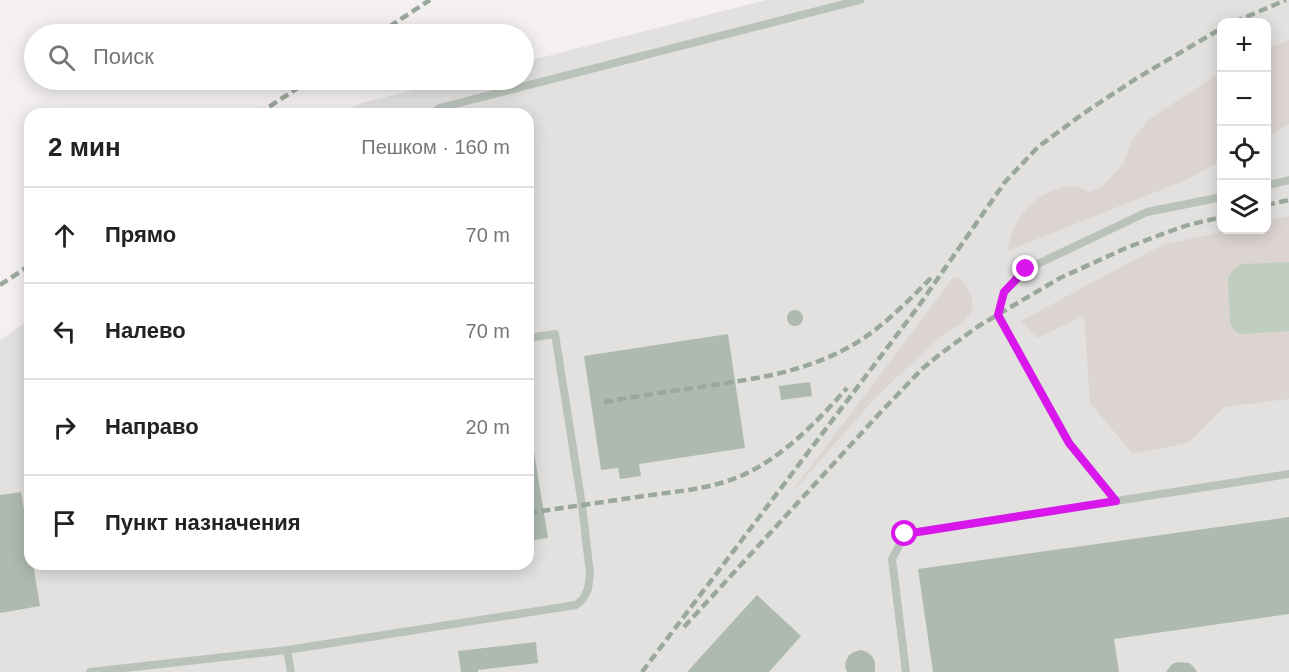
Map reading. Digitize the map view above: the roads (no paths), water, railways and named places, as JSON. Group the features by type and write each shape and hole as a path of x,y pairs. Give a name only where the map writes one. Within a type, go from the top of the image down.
{"lane":[{"path":"534,84 860,0"},
{"path":"439,108 509,90"},
{"path":"1271,185 1289,180"},
{"path":"1116,501 1069,443 998,315 1004,292 1026,269 1146,212 1217,198"},
{"path":"90,672 287,650 576,606 588,589 590,574 580,494 555,334 534,337"},
{"path":"906,672 892,560 905,534 1289,474"},
{"path":"287,650 291,672"}],"railway":[{"path":"393,24 430,0"},
{"path":"1243,18 1286,0"},
{"path":"642,672 918,307 1005,182 1038,147 1084,113 1137,78 1217,31"},
{"path":"267,108 295,90"},
{"path":"1271,204 1289,200"},
{"path":"684,627 879,414 922,369 939,355 977,327 1060,278 1157,236 1217,218"},
{"path":"0,285 24,269"},
{"path":"604,402 763,377 816,362 851,346 873,332 931,278"},
{"path":"534,512 697,488 741,476 785,449 811,426 847,388"}]}
